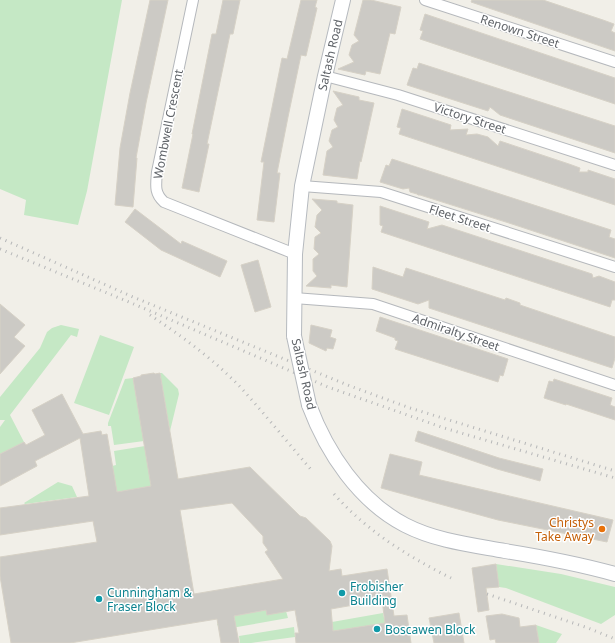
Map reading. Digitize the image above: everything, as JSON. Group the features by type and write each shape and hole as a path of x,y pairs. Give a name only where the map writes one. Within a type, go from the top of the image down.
{"main road":[{"name":"Saltash Road","path":"343,0 325,76 302,186 295,254 294,336 309,405 318,429 349,477 381,509 407,526 461,543 532,556 615,574"}],"street":[{"name":"Wombwell Crescent","path":"193,0 157,172 156,190 159,197 164,202 295,254"},
{"name":"Renown Street","path":"425,0 615,62"},
{"name":"Victory Street","path":"325,76 398,95 615,165"},
{"name":"Fleet Street","path":"302,186 382,192 615,267"},
{"name":"Admiralty Street","path":"294,298 373,304 615,385"}],"green space":[{"path":"0,0 122,0 87,191 78,225 24,215 26,200 0,189"},
{"path":"61,325 79,329 77,337 71,335 10,415 24,442 0,454 0,427 5,420 0,420 0,397 40,348 47,332 52,328"},
{"path":"100,335 134,347 109,415 74,403"},
{"path":"160,373 162,373 178,389 179,394 170,431"},
{"path":"133,378 144,441 114,445 111,426 108,426 108,423 125,379"},
{"path":"145,446 151,486 117,492 112,466 116,465 114,451"},
{"path":"58,482 72,486 77,497 24,503"},
{"path":"496,564 561,574 615,587 615,615 601,624 506,588 499,587"},
{"path":"266,610 286,611 288,618 220,630 217,624 235,621 234,616"},
{"path":"383,613 385,623 333,631 332,622"},
{"path":"536,625 562,634 556,643 539,643"},
{"path":"294,627 295,637 240,643 239,636"}],"building":[{"path":"150,0 168,0 136,158 133,207 115,205 120,148"},
{"path":"223,0 240,0 233,34 230,34 207,144 209,144 199,192 182,188 212,34 216,34"},
{"path":"301,0 317,0 315,7 317,8 306,56 301,55 288,117 277,173 280,173 274,222 257,220 264,162 261,162 282,58 287,59"},
{"path":"363,0 371,0 401,7 395,34 390,33 380,74 366,71 365,75 338,69 354,62 349,55 352,45 359,41 354,35"},
{"path":"472,0 543,0 603,20 614,24 611,31 615,33 615,51 471,2"},
{"path":"425,14 615,78 615,104 420,39 423,31 420,30"},
{"path":"419,63 615,126 615,153 500,115 490,107 488,111 407,85 413,68 417,69"},
{"path":"333,91 359,97 359,100 374,103 357,179 323,175 327,151 333,147 329,141 332,130 338,127 334,120 337,108 343,105"},
{"path":"402,109 451,125 450,130 468,129 466,135 477,134 488,137 498,146 500,141 580,168 579,172 588,172 588,170 615,179 615,205 399,134 401,128 397,127"},
{"path":"392,159 611,230 609,237 615,239 615,258 418,195 410,192 409,188 403,189 380,182 386,165 389,166"},
{"path":"312,199 337,201 337,203 353,205 347,287 331,285 331,288 306,286 317,276 313,271 313,259 319,254 314,249 315,237 321,233 315,227 317,215 322,210"},
{"path":"380,206 429,222 427,229 442,225 592,274 593,278 599,276 615,282 615,300 612,300 610,307 381,232 383,226 380,225"},
{"path":"135,209 181,244 182,241 227,261 220,277 161,250 125,222"},
{"path":"258,260 271,307 255,312 241,265"},
{"path":"373,267 403,277 406,268 505,300 506,298 520,303 520,305 615,337 615,358 612,368 429,308 429,300 418,304 372,289"},
{"path":"0,304 25,325 14,337 25,346 0,374"},
{"path":"380,317 508,359 503,376 500,375 498,382 395,349 398,341 395,340 395,338 376,331"},
{"path":"311,325 332,330 330,337 336,339 333,349 327,348 326,351 309,343"},
{"path":"160,373 178,479 250,467 300,516 306,518 330,541 332,546 329,571 341,569 342,576 387,569 394,616 407,615 411,643 296,643 295,633 299,633 295,610 267,615 266,610 234,616 239,643 221,643 217,619 70,643 11,643 0,576 0,557 97,542 93,521 0,535 0,508 89,496 80,438 35,461 37,466 0,486 0,454 24,442 26,445 45,435 32,410 62,394 83,434 101,431 102,435 107,434 117,492 151,486 133,378 141,375","holes":["232,503 263,536 263,543 268,550 265,552 283,579 194,594 180,510","382,600 385,623 333,631 331,609"]},
{"path":"554,379 612,398 610,405 615,407 615,420 544,398 549,381 553,382"},
{"path":"418,431 499,458 543,469 540,481 497,469 415,441"},
{"path":"390,454 422,462 419,475 613,520 607,542 498,520 381,488"},
{"path":"496,564 499,587 486,588 489,610 478,612 472,568"},
{"path":"459,613 464,643 434,643 429,618"},
{"path":"502,614 519,618 520,627 536,625 539,643 496,643 495,639 490,640 486,616"}],"railway":[{"path":"0,238 133,297 350,386 410,408 615,471"},
{"path":"0,249 328,387 444,428 615,478"},
{"path":"150,315 199,350 233,379 313,472"},
{"path":"334,494 360,520 388,542 403,552 451,578"},
{"path":"487,594 588,628 615,639"}],"place":[{"name":"Christys Take Away","path":"602,529"},
{"name":"Frobisher Building","path":"342,593"},
{"name":"Cunningham & Fraser Block","path":"99,599"},
{"name":"Boscawen Block","path":"377,629"}]}
